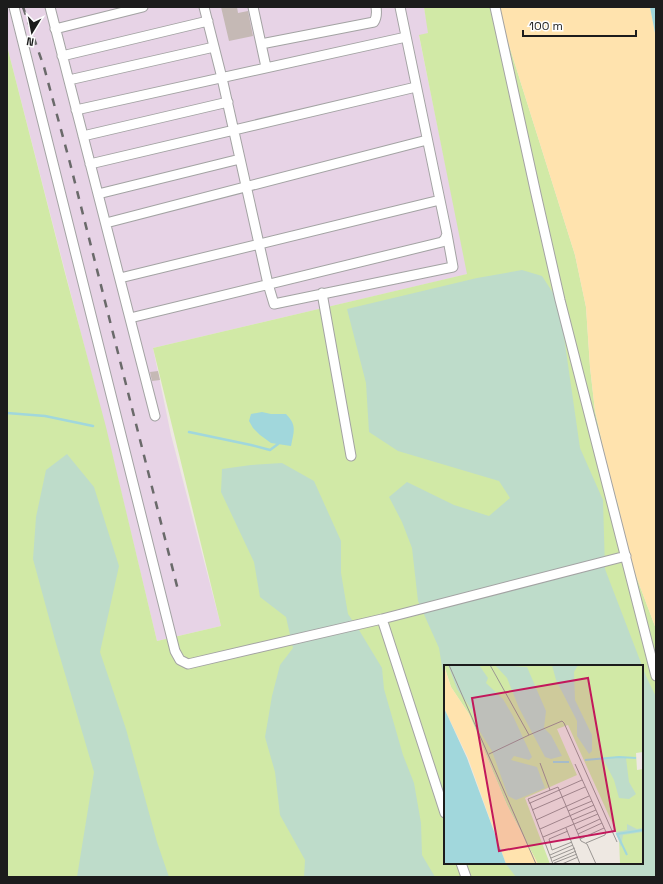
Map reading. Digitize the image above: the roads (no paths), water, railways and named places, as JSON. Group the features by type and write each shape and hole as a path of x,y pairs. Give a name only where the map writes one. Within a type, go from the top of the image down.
{"lane":[{"path":"14,7 173,643 180,660 188,664 194,663 382,619 626,556"},
{"path":"50,7 155,416"},
{"path":"55,29 143,7"},
{"path":"204,7 228,102 268,284 274,304 453,267 400,7"},
{"path":"253,7 266,67"},
{"path":"261,44 374,22 377,13 376,7"},
{"path":"495,7 560,300 656,676"},
{"path":"62,56 208,21"},
{"path":"76,110 406,37"},
{"path":"69,80 214,47"},
{"path":"90,164 416,87"},
{"path":"83,136 228,102"},
{"path":"106,223 427,140"},
{"path":"98,194 240,159"},
{"path":"120,278 440,200"},
{"path":"130,318 442,242 445,239 446,234"},
{"path":"322,293 351,456"},
{"path":"382,619 444,809"},
{"path":"461,864 466,877"}],"water":[{"path":"650,7 656,7 656,38"},
{"path":"262,412 271,414 286,414 292,422 294,428 291,446 271,443 253,428 249,421 251,414"}],"waterway":[{"path":"7,413 45,416 93,426"},
{"path":"189,432 270,450 278,444"}],"railway":[{"path":"23,7 44,67 70,163 179,594"}]}
